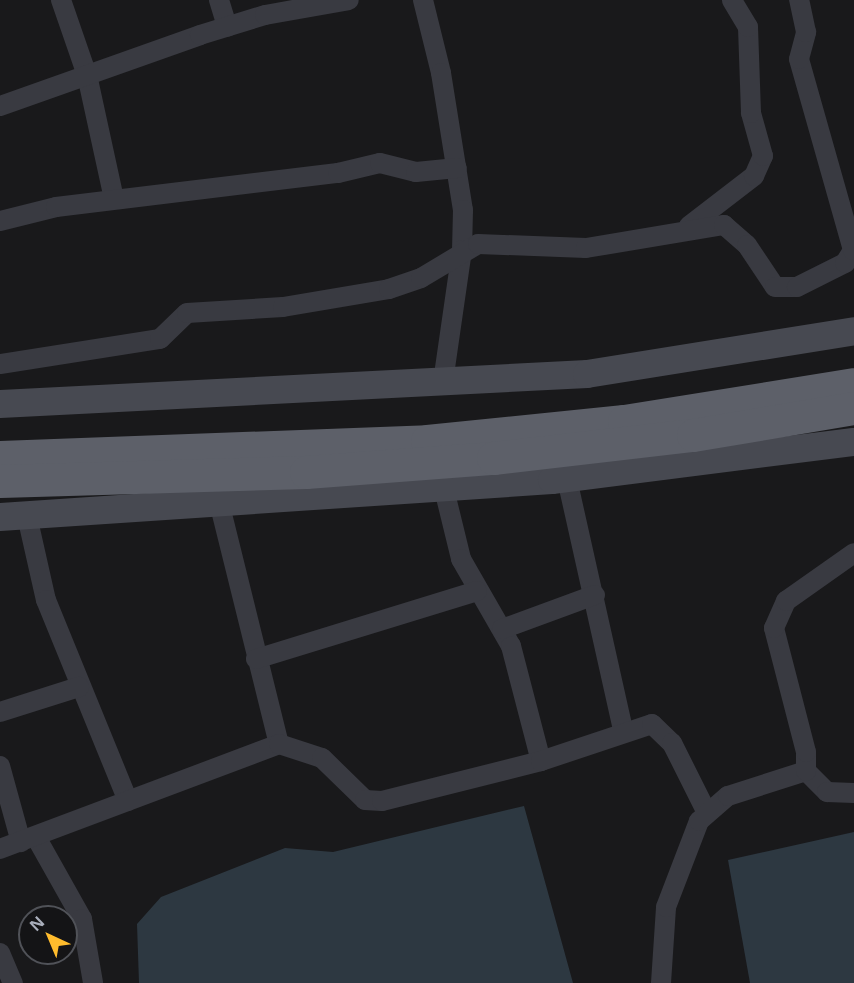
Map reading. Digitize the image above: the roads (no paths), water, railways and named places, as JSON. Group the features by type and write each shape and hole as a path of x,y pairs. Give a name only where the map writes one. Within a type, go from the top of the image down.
{"highway":[{"path":"0,457 427,441 624,421 854,384"},
{"path":"0,481 306,472 469,460 693,435 854,408"}],"main road":[{"path":"0,404 587,374 854,331"},
{"path":"13,516 220,506 444,489 567,478 854,442"}],"street":[{"path":"62,0 87,75 114,199"},
{"path":"219,0 227,27"},
{"path":"0,106 227,27 349,0"},
{"path":"423,0 457,168 462,250 443,382"},
{"path":"685,230 761,167 750,113 748,27 732,0"},
{"path":"0,364 160,339 187,313 284,308 389,289 421,278 462,250 478,244 586,248 641,243 707,224 736,232 768,281 786,290 851,257 799,58 806,32 799,0"},
{"path":"0,220 114,199 338,173 380,163 416,172 457,168"},
{"path":"567,478 624,732"},
{"path":"444,489 461,559 477,591 502,629 541,761"},
{"path":"220,506 256,659 279,744"},
{"path":"13,516 79,687 128,801"},
{"path":"854,553 786,601 774,628 806,752 806,771 827,792 854,793"},
{"path":"256,659 477,591"},
{"path":"502,629 595,595"},
{"path":"0,712 79,687"},
{"path":"0,849 279,744 322,758 365,800 382,801 541,761 652,724 663,730 706,812"},
{"path":"0,766 28,839 82,919 93,983"},
{"path":"661,983 666,907 684,851 706,812 728,796 806,771"},
{"path":"0,953 13,983"}]}
